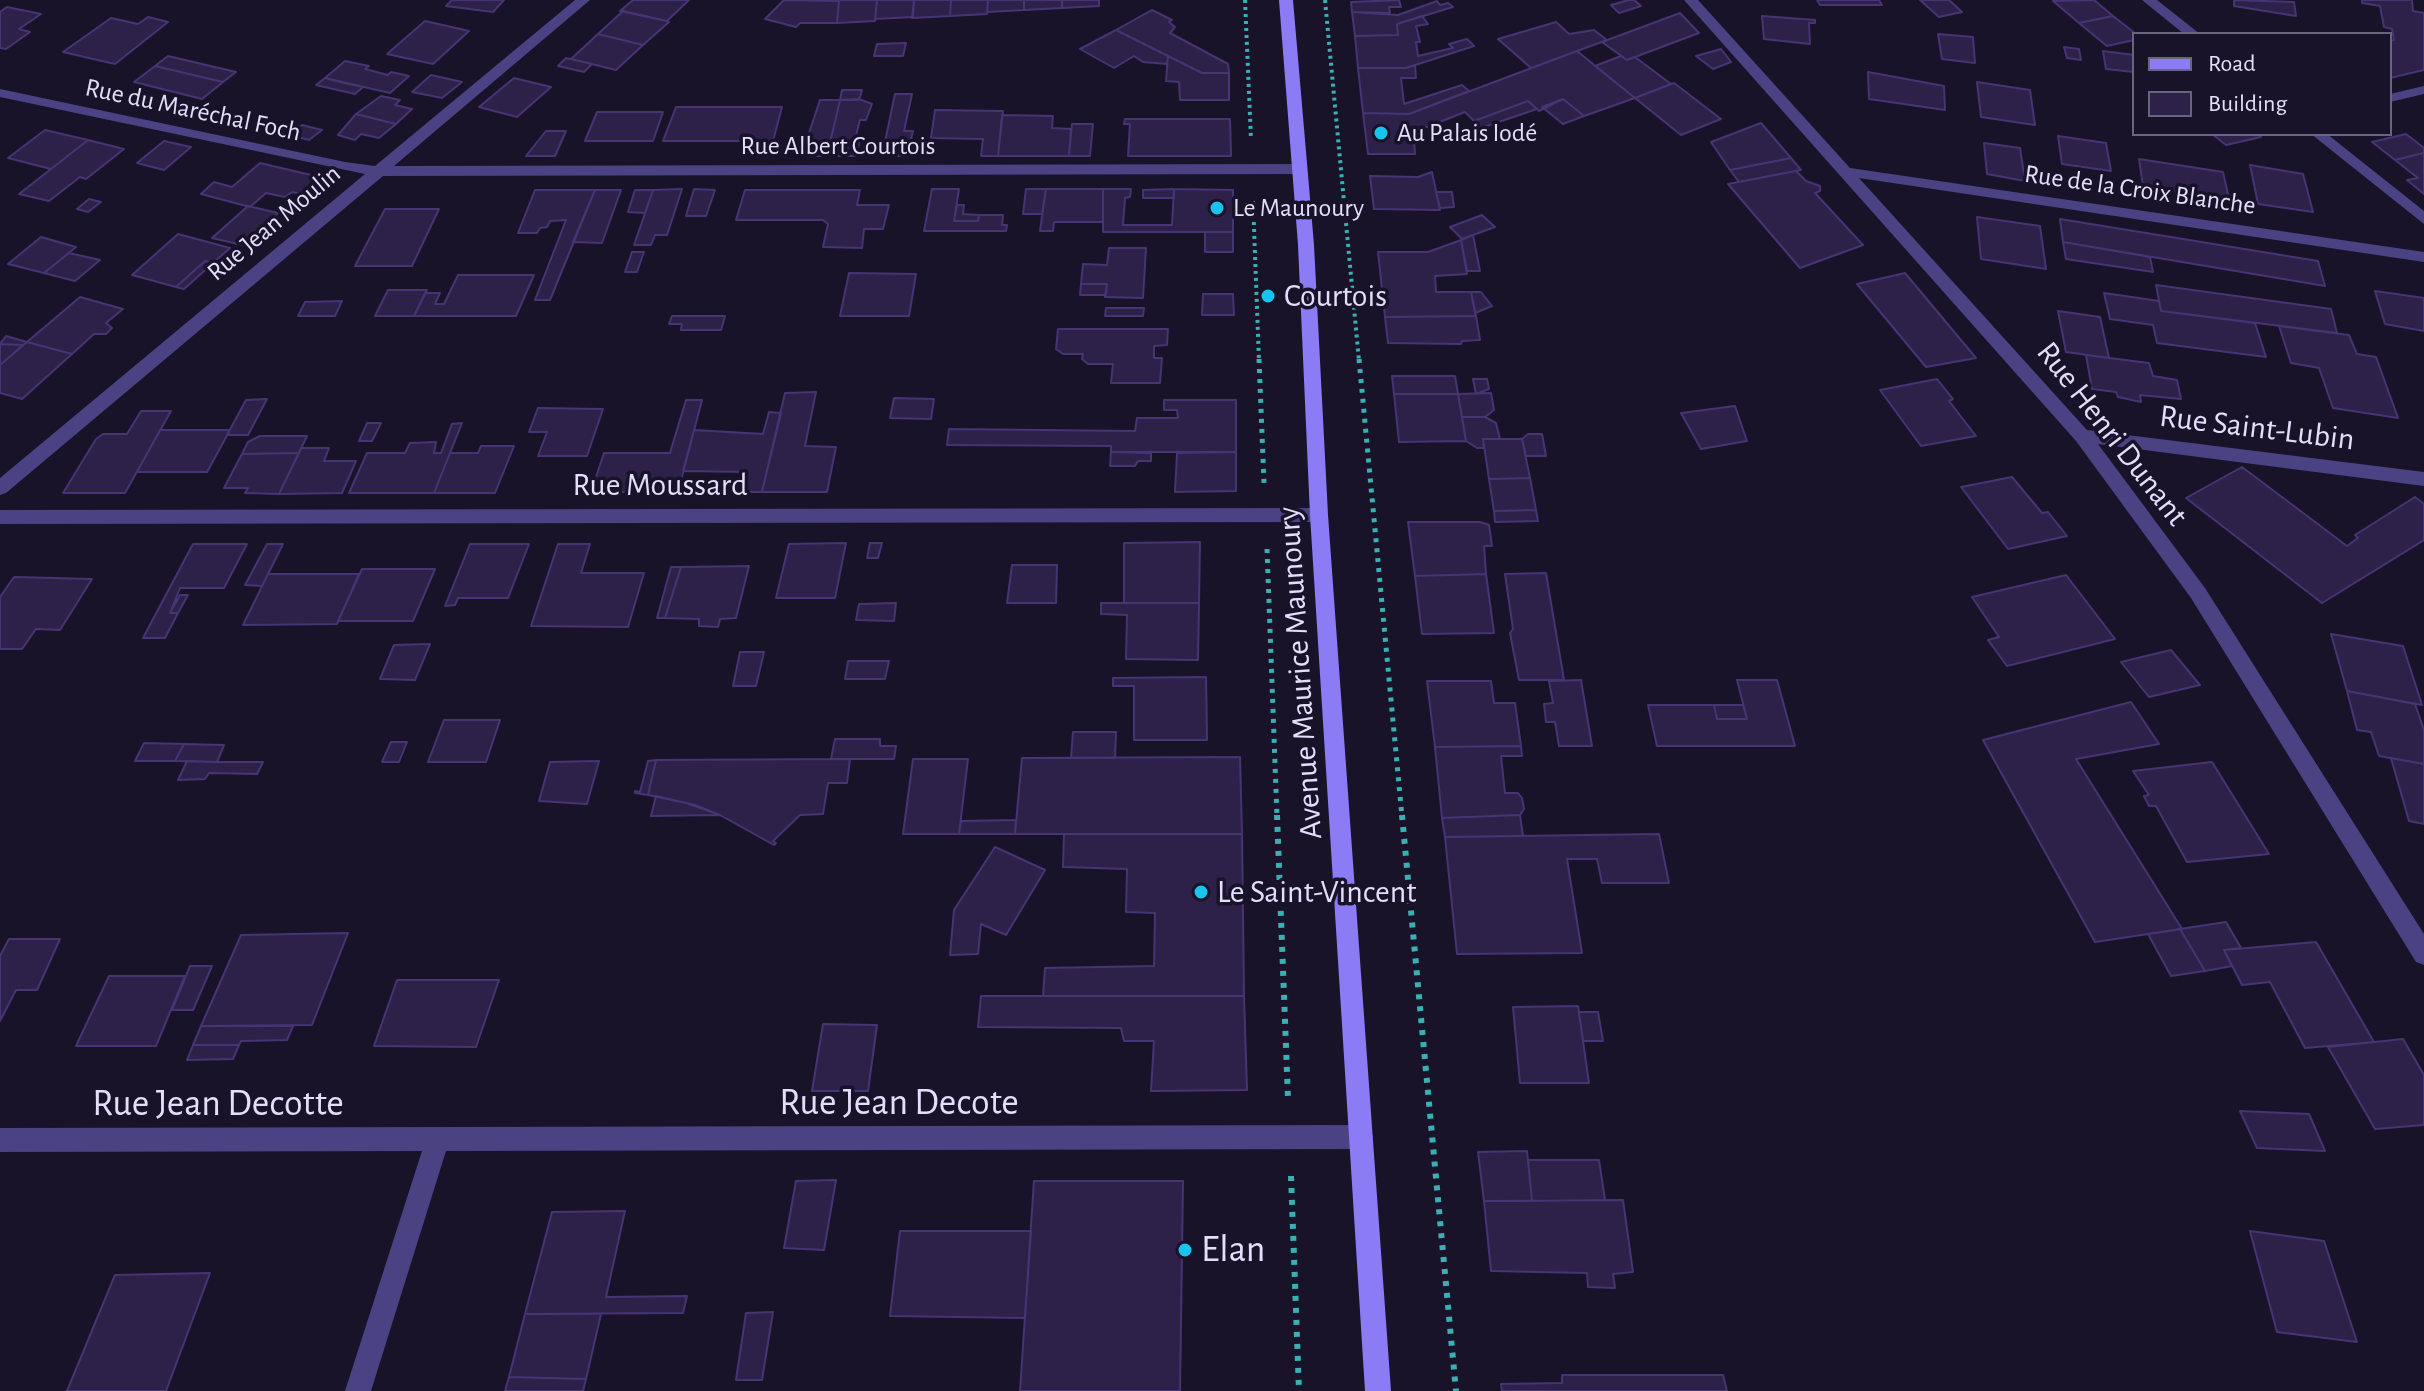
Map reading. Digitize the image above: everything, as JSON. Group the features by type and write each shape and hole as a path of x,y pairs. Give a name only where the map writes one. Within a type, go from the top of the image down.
{"main road":[{"name":"Avenue Maurice Maunoury","path":"1286,0 1378,1391"}],"street":[{"name":"Rue Jean Moulin","path":"0,488 583,0"},
{"name":"Rue Henri Dunant","path":"1691,0 2082,436 2198,593 2424,954"},
{"path":"2149,0 2167,6 2191,32"},
{"path":"2392,98 2424,90"},
{"name":"Rue du Maréchal Foch","path":"0,93 345,167 377,171"},
{"path":"2320,136 2424,219"},
{"name":"Rue Albert Courtois","path":"377,171 1299,169"},
{"name":"Rue de la Croix Blanche","path":"1848,172 2424,257"},
{"name":"Rue Saint-Lubin","path":"2082,436 2424,479"},
{"name":"Rue Moussard","path":"0,517 1319,515"},
{"name":"Rue Jean Decote","path":"437,1141 1361,1137"},
{"name":"Rue Jean Decotte","path":"0,1140 437,1141"},
{"path":"358,1391 437,1141"}],"path":[{"path":"1245,0 1299,1391"},
{"path":"1325,0 1456,1391"}],"building":[{"path":"452,0 504,0 493,12 446,6"},
{"path":"633,0 689,0 667,21 620,11"},
{"path":"784,0 839,1 837,23 800,23 796,27 765,19"},
{"path":"839,0 877,0 875,21 837,23"},
{"path":"877,0 914,0 913,17 875,19"},
{"path":"914,0 951,0 950,16 912,18"},
{"path":"951,0 988,0 987,14 950,16"},
{"path":"988,0 1024,0 1024,10 987,12"},
{"path":"1024,0 1062,0 1062,8 1024,10"},
{"path":"1062,0 1099,0 1099,6 1062,8"},
{"path":"1399,0 1401,7 1389,7 1390,13 1352,12 1351,2"},
{"path":"1629,0 1641,6 1619,13 1611,5"},
{"path":"1817,0 1879,0 1882,5 1820,5"},
{"path":"1920,0 1949,0 1962,12 1939,17"},
{"path":"2094,0 2113,16 2079,23 2053,1"},
{"path":"2234,0 2294,2 2296,16 2234,6"},
{"path":"2362,0 2412,0 2413,11 2424,13 2424,70 2392,78 2392,29 2384,27 2380,6 2362,3"},
{"path":"1437,1 1440,5 1448,3 1453,7 1397,24 1398,35 1355,36 1352,12 1398,15"},
{"path":"7,7 41,14 19,29 30,32 6,49 0,48 0,12"},
{"path":"1152,10 1172,20 1169,22 1175,27 1170,33 1228,64 1229,73 1202,73 1116,30"},
{"path":"623,11 669,22 643,45 598,34"},
{"path":"1680,13 1699,33 1627,60 1602,42"},
{"path":"1422,16 1428,24 1416,26 1420,42 1416,42 1418,56 1453,48 1449,44 1467,39 1474,46 1406,68 1358,68 1355,36 1398,35 1397,24"},
{"path":"1762,16 1815,20 1815,23 1809,23 1810,44 1764,39"},
{"path":"2113,16 2133,32 2132,40 2107,46 2079,23"},
{"path":"148,17 168,22 115,64 63,52 111,18 138,24"},
{"path":"425,21 469,31 433,64 387,54"},
{"path":"1556,22 1569,34 1594,30 1607,40 1531,68 1498,39"},
{"path":"1116,30 1168,56 1167,64 1143,62 1134,56 1114,68 1080,49"},
{"path":"598,34 643,45 616,70 571,59"},
{"path":"1938,34 1973,37 1975,63 1942,59"},
{"path":"906,43 903,56 874,56 877,44"},
{"path":"2064,47 2079,49 2081,60 2067,58"},
{"path":"1721,49 1731,62 1713,69 1696,56"},
{"path":"1577,51 1635,98 1584,116 1563,99 1539,111 1528,101 1474,121 1465,112 1427,127 1413,127 1415,154 1368,154 1363,113 1409,114"},
{"path":"2103,51 2132,55 2132,72 2106,69"},
{"path":"168,56 236,72 223,82 155,66"},
{"path":"1168,56 1202,73 1229,73 1229,100 1180,100 1179,82 1166,81"},
{"path":"1621,56 1627,60 1635,57 1671,84 1635,98 1595,66"},
{"path":"566,58 592,64 584,72 558,66"},
{"path":"345,61 369,66 365,69 388,75 391,72 409,76 390,93 325,78"},
{"path":"1415,65 1416,78 1401,78 1404,104 1462,85 1469,91 1409,114 1363,113 1358,68 1406,68"},
{"path":"155,66 223,82 202,99 134,82"},
{"path":"1868,72 1944,86 1945,110 1869,99"},
{"path":"431,75 462,82 442,98 412,92"},
{"path":"325,78 363,87 355,94 316,85"},
{"path":"514,78 551,87 517,117 479,107"},
{"path":"1977,82 2030,90 2035,125 1981,117"},
{"path":"1674,83 1721,119 1681,135 1635,98"},
{"path":"842,90 862,90 859,100 840,100"},
{"path":"895,94 912,94 904,131 913,131 907,156 882,156"},
{"path":"381,96 400,100 395,105 412,109 396,124 356,114"},
{"path":"859,99 872,104 866,120 860,120 855,139 860,139 856,156 827,156 840,100"},
{"path":"1563,99 1584,116 1563,124 1542,107"},
{"path":"820,100 840,100 827,156 796,156 801,139 807,139"},
{"path":"1528,101 1537,109 1481,128 1474,121"},
{"path":"676,107 782,107 773,141 663,141"},
{"path":"935,110 1003,111 998,156 981,156 983,139 931,138"},
{"path":"597,112 663,112 653,141 585,141"},
{"path":"356,114 396,124 379,138 361,134 355,140 338,135"},
{"path":"1002,115 1053,116 1052,128 1071,129 1069,156 998,156"},
{"path":"1125,119 1230,119 1231,156 1128,156 1130,124 1124,124"},
{"path":"1761,123 1791,158 1730,170 1711,142"},
{"path":"1072,124 1093,124 1090,156 1069,156"},
{"path":"302,125 322,130 309,140 290,135"},
{"path":"45,130 88,140 51,169 8,158"},
{"path":"546,131 566,131 555,156 526,156"},
{"path":"2406,134 2424,148 2424,153 2395,160 2372,142"},
{"path":"2058,136 2106,143 2111,171 2062,164"},
{"path":"2215,136 2261,137 2226,145"},
{"path":"88,140 124,149 86,179 80,177 49,201 19,194"},
{"path":"164,141 191,147 164,170 137,163"},
{"path":"1984,143 2020,148 2025,181 1987,174"},
{"path":"2424,153 2424,194 2407,180 2418,178 2395,160"},
{"path":"1791,158 1801,170 1739,182 1730,170"},
{"path":"2139,159 2223,172 2229,199 2143,186"},
{"path":"260,163 328,179 309,196 292,192 285,197 266,193 250,207 201,194 214,182 232,187"},
{"path":"2250,165 2303,174 2313,212 2258,204"},
{"path":"1796,171 1806,181 1820,186 1820,191 1815,193 1863,245 1800,268 1728,184"},
{"path":"1432,172 1440,210 1374,209 1370,176 1418,177"},
{"path":"682,189 667,235 655,235 651,245 634,245 653,190"},
{"path":"694,189 715,190 706,216 686,216"},
{"path":"932,189 959,189 954,221 978,221 979,215 1003,215 1002,225 1007,225 1006,231 924,231"},
{"path":"1026,189 1046,189 1042,214 1023,214"},
{"path":"1046,189 1103,189 1103,222 1054,222 1053,231 1040,231"},
{"path":"1103,189 1131,189 1130,197 1125,198 1123,225 1172,225 1174,189 1233,190 1233,232 1103,232"},
{"path":"1174,189 1174,198 1143,198 1143,190"},
{"path":"535,190 595,190 550,300 535,300 566,220 550,221 537,233 518,233"},
{"path":"595,190 621,190 602,243 573,242"},
{"path":"635,190 653,190 645,213 628,212"},
{"path":"745,190 860,190 857,205 889,205 883,229 864,229 862,248 823,247 828,224 823,220 736,220"},
{"path":"1436,192 1452,192 1454,207 1440,208"},
{"path":"89,199 101,202 88,212 77,209"},
{"path":"957,205 964,205 963,214 979,215 978,221 954,221"},
{"path":"248,206 278,213 242,245 212,238"},
{"path":"385,209 439,209 412,266 355,266"},
{"path":"1482,215 1495,227 1462,239 1450,227"},
{"path":"1977,217 2040,226 2046,269 1981,259"},
{"path":"2060,219 2318,261 2325,286 2063,242"},
{"path":"1205,232 1233,232 1233,252 1205,252"},
{"path":"178,234 230,248 213,263 205,261 176,287 132,275"},
{"path":"1473,235 1480,271 1467,271 1461,240"},
{"path":"41,237 76,247 44,273 8,264"},
{"path":"1461,240 1467,274 1435,276 1436,292 1471,292 1476,316 1385,317 1378,252 1428,252"},
{"path":"2063,242 2150,257 2153,272 2066,259"},
{"path":"1109,248 1146,248 1143,298 1105,297 1107,284 1081,284 1083,264 1107,265"},
{"path":"632,252 644,252 637,272 625,272"},
{"path":"69,253 100,260 75,281 44,273"},
{"path":"205,261 213,263 184,289 176,287"},
{"path":"849,273 916,274 909,316 840,316"},
{"path":"1905,273 1976,358 1926,367 1857,284"},
{"path":"458,275 534,275 516,316 414,316 425,293 440,293 435,304 444,304"},
{"path":"1081,284 1107,284 1106,295 1080,295"},
{"path":"2156,285 2331,309 2337,333 2161,311"},
{"path":"388,290 427,290 414,316 375,316"},
{"path":"2375,291 2424,298 2424,331 2385,324"},
{"path":"1471,292 1481,292 1492,306 1475,313"},
{"path":"2104,293 2159,301 2161,311 2255,323 2266,357 2157,343 2153,325 2110,319"},
{"path":"1203,294 1233,294 1234,315 1202,315"},
{"path":"80,297 123,309 106,323 112,328 106,334 94,334 72,354 27,342"},
{"path":"342,301 335,316 298,316 305,302"},
{"path":"1106,308 1144,308 1143,316 1105,316"},
{"path":"2058,311 2100,317 2109,358 2066,352"},
{"path":"672,316 725,316 721,330 681,330 682,324 669,324"},
{"path":"1476,316 1480,340 1462,341 1461,344 1388,343 1385,317"},
{"path":"2279,326 2349,335 2357,354 2376,357 2398,418 2333,408 2319,368 2291,363"},
{"path":"1058,329 1168,329 1167,345 1154,346 1154,358 1162,358 1160,383 1111,383 1113,364 1088,364 1082,359 1083,354 1063,354 1056,349"},
{"path":"6,336 27,342 23,345 0,344"},
{"path":"27,342 72,354 22,399 0,393 0,365"},
{"path":"0,344 23,345 0,365"},
{"path":"2086,355 2149,363 2153,376 2177,380 2181,399 2140,395 2141,402 2118,397 2116,392 2092,389"},
{"path":"1392,376 1455,376 1458,394 1394,394"},
{"path":"1473,379 1487,379 1489,389 1476,394"},
{"path":"1937,379 1953,399 1949,401 1976,436 1921,446 1880,390"},
{"path":"816,392 805,446 836,447 827,492 762,492 785,393"},
{"path":"1491,393 1494,410 1485,417 1462,417 1458,394"},
{"path":"1394,394 1458,394 1466,441 1399,442"},
{"path":"894,398 934,399 931,419 890,418"},
{"path":"267,399 248,435 227,435 246,400"},
{"path":"686,400 702,400 678,492 591,492 604,453 670,453"},
{"path":"1164,400 1236,400 1236,452 1111,452 1111,446 947,445 949,429 1135,431 1137,418 1178,418 1177,410 1164,410"},
{"path":"1735,406 1747,441 1701,449 1681,413"},
{"path":"538,408 603,409 587,456 538,456 547,432 529,432"},
{"path":"141,411 171,411 125,493 63,493 96,439 103,434 127,434"},
{"path":"769,412 781,413 762,492 740,492 746,472 683,471 694,430 763,434"},
{"path":"1462,417 1485,417 1496,423 1500,439 1483,439 1484,448 1477,448 1466,441"},
{"path":"367,423 381,423 372,441 359,441"},
{"path":"462,423 434,493 349,493 367,453 405,453 410,443 436,442 434,453 441,453 452,424"},
{"path":"160,430 230,430 207,472 137,472"},
{"path":"1528,434 1542,434 1546,456 1526,456 1522,439"},
{"path":"260,436 307,436 299,453 242,454 248,442"},
{"path":"1483,439 1522,439 1530,478 1489,479"},
{"path":"481,446 514,446 495,493 434,493 450,453 478,453"},
{"path":"301,448 329,448 324,461 356,461 342,493 279,494"},
{"path":"1111,452 1151,453 1151,461 1138,461 1135,466 1110,466"},
{"path":"1236,452 1236,491 1175,492 1177,453"},
{"path":"299,453 279,494 245,493 248,488 224,488 242,454"},
{"path":"2242,467 2347,546 2358,538 2355,535 2415,497 2424,504 2424,540 2322,603 2186,498"},
{"path":"2012,477 2042,513 2048,512 2067,536 2008,549 1961,487"},
{"path":"1530,478 1536,510 1494,511 1489,479"},
{"path":"1536,510 1538,521 1495,522 1494,511"},
{"path":"1408,522 1480,522 1489,525 1492,546 1484,546 1486,574 1415,576"},
{"path":"1200,542 1199,603 1124,603 1124,543"},
{"path":"846,543 835,598 776,598 789,544"},
{"path":"870,543 882,543 878,558 867,558"},
{"path":"193,544 247,544 224,588 180,588 170,613 178,613 165,638 143,638"},
{"path":"267,544 283,544 262,586 245,585"},
{"path":"470,544 529,544 508,598 458,598 455,605 445,606"},
{"path":"558,544 590,544 581,573 644,573 628,627 531,626"},
{"path":"1012,565 1057,565 1056,603 1007,603"},
{"path":"749,566 736,618 720,619 718,627 699,626 699,619 665,618 681,567"},
{"path":"671,567 681,567 665,618 657,618"},
{"path":"362,569 435,569 413,621 338,621"},
{"path":"1546,573 1564,680 1519,680 1510,633 1513,629 1505,574"},
{"path":"268,574 359,574 337,624 243,625"},
{"path":"1486,574 1494,633 1422,634 1415,576"},
{"path":"2066,575 2115,639 2007,666 1988,640 1999,637 1972,597"},
{"path":"14,577 92,579 60,630 36,629 22,649 0,649 0,597"},
{"path":"180,595 188,595 178,613 170,613"},
{"path":"896,603 894,621 856,620 859,604"},
{"path":"1101,603 1199,603 1198,660 1126,659 1127,615 1101,614"},
{"path":"2331,634 2403,646 2422,705 2347,691"},
{"path":"430,644 415,680 380,679 394,645"},
{"path":"2171,650 2200,685 2149,697 2121,662"},
{"path":"740,652 764,652 756,686 733,686"},
{"path":"848,661 889,661 885,679 845,679"},
{"path":"1206,677 1207,740 1134,740 1134,686 1113,686 1113,678"},
{"path":"1581,680 1592,746 1559,746 1555,722 1546,722 1544,704 1553,703 1549,681"},
{"path":"1737,680 1777,680 1795,746 1657,746 1648,705 1714,705 1717,719 1747,719"},
{"path":"1427,681 1491,681 1494,703 1515,703 1521,746 1435,747"},
{"path":"2347,691 2415,704 2424,730 2424,764 2379,756 2371,732 2357,730"},
{"path":"2131,702 2159,744 2076,759 2182,929 2095,942 1983,740"},
{"path":"1714,705 1743,705 1747,719 1717,719"},
{"path":"444,720 500,720 486,762 428,762"},
{"path":"1073,732 1116,732 1115,758 1071,758"},
{"path":"835,739 880,739 880,746 896,746 894,759 831,759"},
{"path":"391,742 407,742 399,762 382,762"},
{"path":"144,743 184,744 175,761 135,761"},
{"path":"184,744 224,745 217,762 175,761"},
{"path":"1521,746 1522,756 1501,756 1505,793 1518,793 1522,798 1524,809 1520,815 1442,818 1435,747"},
{"path":"1240,757 1242,834 1015,834 1022,758"},
{"path":"2391,758 2424,764 2424,824 2409,821"},
{"path":"850,759 847,783 828,783 823,814 800,815 773,841 776,843 774,845 720,815 686,803 648,795 656,760"},
{"path":"913,759 968,759 959,834 903,834"},
{"path":"656,760 648,795 635,793 640,792 648,761"},
{"path":"187,761 263,762 257,774 209,773 205,779 178,780"},
{"path":"599,761 587,804 539,801 550,762"},
{"path":"2212,762 2269,854 2187,862 2156,806 2149,806 2144,796 2149,795 2133,771"},
{"path":"656,796 695,805 720,815 651,816"},
{"path":"1520,815 1523,836 1445,837 1442,818"},
{"path":"1016,820 1015,834 959,834 961,821"},
{"path":"1064,834 1242,834 1244,996 1043,996 1045,968 1154,966 1155,913 1126,912 1127,869 1063,867"},
{"path":"1659,834 1669,883 1602,883 1597,859 1567,859 1582,953 1457,954 1445,837"},
{"path":"995,847 1045,870 1006,935 981,924 978,954 950,955 954,910"},
{"path":"2226,922 2241,948 2224,950 2232,966 2205,971 2180,929"},
{"path":"2180,929 2205,971 2171,976 2148,934"},
{"path":"348,933 312,1025 201,1026 241,935"},
{"path":"9,939 60,939 37,990 16,990 0,1021 0,956"},
{"path":"2316,942 2374,1042 2305,1048 2270,982 2242,985 2224,950"},
{"path":"190,966 212,966 193,1010 172,1010"},
{"path":"109,976 185,976 156,1046 76,1046"},
{"path":"397,980 499,980 476,1047 374,1046"},
{"path":"981,996 1244,996 1247,1090 1151,1091 1154,1041 1124,1041 1121,1028 978,1027"},
{"path":"1578,1006 1589,1083 1520,1083 1513,1007"},
{"path":"1579,1012 1598,1012 1603,1041 1583,1041"},
{"path":"823,1024 877,1025 868,1091 812,1091"},
{"path":"201,1026 293,1026 287,1040 241,1041 239,1045 193,1045"},
{"path":"2403,1039 2424,1075 2424,1125 2375,1129 2328,1047"},
{"path":"193,1045 239,1045 233,1059 187,1060"},
{"path":"2240,1111 2309,1114 2325,1151 2257,1148"},
{"path":"1527,1151 1532,1201 1484,1201 1478,1152"},
{"path":"1528,1160 1599,1160 1605,1200 1532,1201"},
{"path":"836,1180 824,1250 784,1248 796,1181"},
{"path":"1034,1181 1183,1181 1180,1391 1020,1391"},
{"path":"1623,1200 1633,1272 1613,1274 1615,1288 1588,1287 1587,1273 1491,1271 1484,1201"},
{"path":"625,1211 606,1297 687,1296 683,1313 525,1314 552,1212"},
{"path":"900,1231 1031,1231 1025,1318 890,1316"},
{"path":"2250,1231 2324,1241 2357,1342 2277,1332"},
{"path":"210,1273 166,1391 67,1391 115,1275"},
{"path":"773,1312 762,1380 736,1380 746,1313"},
{"path":"525,1314 601,1314 586,1379 509,1377"},
{"path":"1562,1375 1723,1375 1727,1391 1502,1391 1501,1384 1562,1383"},
{"path":"509,1377 586,1379 583,1391 505,1391"}],"place":[{"name":"Au Palais Iodé","path":"1381,133"},
{"name":"Le Maunoury","path":"1217,208"},
{"name":"Courtois","path":"1268,296"},
{"name":"Le Saint-Vincent","path":"1201,892"},
{"name":"Elan","path":"1185,1250"}]}
